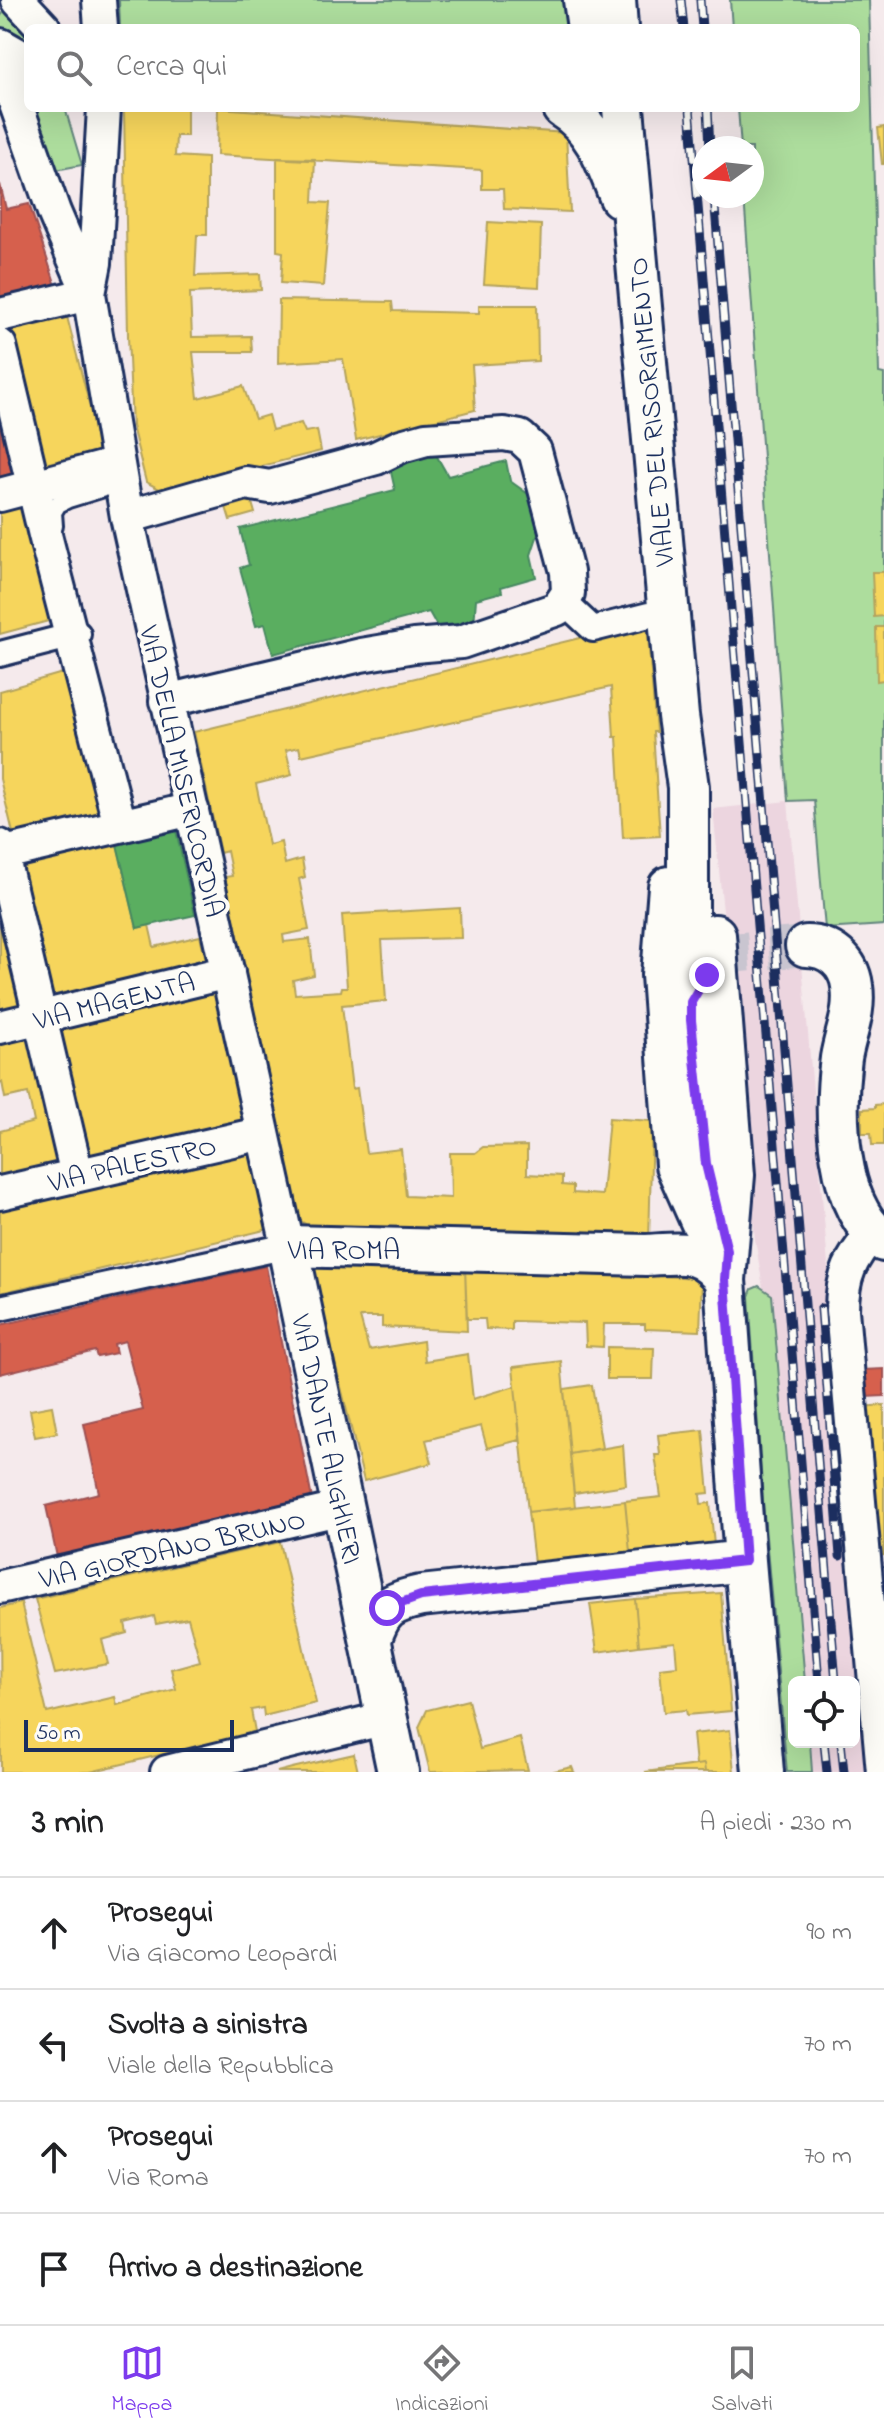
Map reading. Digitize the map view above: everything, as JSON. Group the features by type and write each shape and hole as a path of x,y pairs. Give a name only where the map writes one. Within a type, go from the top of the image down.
{"street":[{"path":"18,0 40,24"},
{"path":"99,0 101,24"},
{"path":"0,49 24,63"},
{"name":"VIA DELLA MISERICORDIA","path":"0,59 54,212 89,294 127,517 288,1246"},
{"name":"VIA DELLA MISERICORDIA","path":"83,112 99,166"},
{"name":"VIA DELLA MISERICORDIA","path":"89,294 97,232 104,112"},
{"path":"569,112 594,137 634,238"},
{"name":"VIALE DEL RISORGIMENTO","path":"623,112 678,716 688,787 689,932 703,977 706,1164 726,1266"},
{"path":"0,315 89,294"},
{"path":"0,346 120,825"},
{"path":"127,517 246,483 270,487 376,458 394,448 426,439 483,433 512,435 531,446 542,469 567,572 569,588 564,602 552,611 461,642 374,653 166,701"},
{"path":"0,495 119,474"},
{"path":"564,602 593,629 649,615"},
{"path":"0,654 74,634"},
{"name":"VIALE DEL RISORGIMENTO","path":"678,716 675,829 662,960 676,1165 726,1266"},
{"name":"VIALE DEL RISORGIMENTO","path":"678,716 696,760 705,817 733,1158 733,1197 726,1266"},
{"path":"77,1175 1,851 192,809"},
{"path":"807,956 828,982 842,1055 838,1108 842,1161 853,1199 881,1244 850,1262 843,1287 842,1310 883,1772"},
{"name":"VIA MAGENTA","path":"0,1027 228,972"},
{"name":"VIA PALESTRO","path":"0,1193 263,1133"},
{"path":"646,1255 667,1239 677,1222 676,1165"},
{"name":"VIA ROMA","path":"0,1308 288,1246 693,1254 726,1266"},
{"name":"VIA DANTE ALIGHIERI","path":"288,1246 398,1772"},
{"path":"726,1266 745,1561 763,1772"},
{"name":"VIA GIORDANO BRUNO","path":"0,1587 343,1508"},
{"path":"371,1639 376,1624 387,1608 421,1596 745,1561"},
{"path":"178,1771 386,1718"}],"lane":[{"path":"55,530 52,517 58,504 119,474"}],"shaded area":[{"path":"788,801 874,1772 812,1772 810,1748 860,1748 860,1676 804,1676 772,1295 763,1288 755,1239 713,809"}],"green space":[{"path":"119,0 568,0 571,24 120,24"},
{"path":"730,0 869,0 879,373 884,374 884,925 825,929 814,800 788,801 745,208 764,208 764,136 740,136 738,112 860,112 860,24 732,24"},
{"path":"6,9 24,25 24,48 0,35 0,17"},
{"path":"31,112 66,112 82,165 50,171"},
{"path":"759,1286 772,1295 804,1676 788,1676 788,1748 810,1748 812,1772 787,1772 764,1515 749,1296 752,1289"}],"building: Abitazioni":[{"path":"124,112 187,112 187,136 176,136 175,156 207,158 207,235 197,235 195,276 260,274 261,290 190,293 192,337 251,336 252,352 193,352 198,398 243,386 255,419 268,415 272,430 301,423 305,432 317,430 321,451 163,491 146,482 132,426"},
{"path":"218,112 274,112 566,133 570,212 504,209 503,189 482,189 482,170 217,155"},
{"path":"884,127 884,164 882,164 878,128"},
{"path":"277,158 315,159 313,202 330,203 323,286 281,283 283,252 277,251"},
{"path":"488,222 541,225 539,287 484,284"},
{"path":"279,300 392,302 393,311 479,313 479,305 537,305 538,361 472,365 475,410 356,440 343,359 278,363"},
{"path":"64,305 101,450 37,466 1,321"},
{"path":"248,489 255,513 230,520 223,497"},
{"path":"26,503 56,619 0,634 0,510"},
{"path":"872,572 884,572 884,616 874,617"},
{"path":"647,624 660,836 623,838 611,687 301,756 299,747 286,750 292,775 256,784 269,845 281,842 285,864 302,859 305,877 299,879 309,930 283,935 284,942 310,939 314,975 293,980 295,994 341,991 342,987 347,987 342,915 460,908 461,938 382,940 386,1001 342,1005 352,1089 357,1088 366,1153 401,1149 406,1196 451,1198 450,1153 475,1153 483,1147 527,1146 527,1174 562,1176 562,1185 573,1186 573,1193 602,1195 609,1118 652,1121 649,1243 313,1229 298,1219 225,877 232,876 227,851 220,853 194,732"},
{"path":"876,627 884,627 884,680 877,681"},
{"path":"66,672 105,819 15,841 0,779 0,691"},
{"path":"116,840 137,928 149,925 154,947 200,936 208,967 52,1006 17,862"},
{"path":"0,899 25,1010 0,1015"},
{"path":"214,991 246,1125 85,1161 58,1027"},
{"path":"30,1030 61,1167 0,1181 0,1131 34,1122 28,1093 5,1098 0,1083 0,1037"},
{"path":"884,1104 884,1145 872,1145 871,1133 862,1133 862,1109"},
{"path":"249,1146 269,1229 0,1293 0,1201"},
{"path":"311,1264 465,1267 467,1331 382,1327 382,1317 360,1317 369,1350 423,1341 425,1361 468,1354 473,1399 515,1386 520,1440 487,1448 481,1426 426,1440 432,1463 364,1481"},
{"path":"465,1267 702,1278 700,1331 645,1329 645,1324 604,1324 603,1347 586,1346 585,1323 512,1321 512,1330 486,1329 485,1319 467,1319"},
{"path":"607,1347 654,1348 653,1379 607,1379"},
{"path":"561,1361 575,1507 528,1512 513,1367"},
{"path":"592,1385 602,1448 570,1454 564,1389"},
{"path":"884,1405 884,1555 875,1556 861,1407"},
{"path":"52,1406 57,1433 35,1437 30,1410"},
{"path":"703,1430 709,1493 700,1494 701,1504 710,1503 714,1545 630,1552 625,1501 661,1497 655,1455 660,1455 658,1435"},
{"path":"623,1445 626,1485 574,1493 570,1454"},
{"path":"625,1501 630,1552 534,1563 528,1512"},
{"path":"280,1542 316,1703 264,1716 263,1708 251,1710 256,1737 181,1755 180,1750 90,1772 1,1772 0,1608 21,1603 47,1713 115,1697 117,1705 176,1689 171,1669 200,1661 188,1618 156,1624 154,1616 125,1623 127,1633 102,1640 108,1664 55,1674 35,1599"},
{"path":"721,1593 731,1711 687,1715 686,1710 664,1712 660,1668 677,1666 675,1642 639,1646 635,1599"},
{"path":"635,1599 639,1646 597,1652 590,1604"},
{"path":"468,1700 480,1749 520,1738 528,1770 430,1772 419,1727 427,1710"},
{"path":"730,1730 734,1772 705,1772 704,1764 696,1765 693,1734"},
{"path":"354,1754 358,1772 277,1772 292,1768"},
{"path":"704,1764 705,1772 645,1772"},
{"path":"572,1767 574,1772 554,1772 554,1771"}],"building: Negozi":[{"path":"0,184 6,209 29,204 59,295 0,307"},
{"path":"0,385 21,474 0,479"},
{"path":"266,1266 312,1499 57,1557 46,1506 99,1493 84,1424 143,1410 125,1341 114,1344 116,1353 97,1357 95,1351 0,1374 0,1325"},
{"path":"884,1369 884,1396 865,1397 862,1370"}],"building: Pubblico":[{"path":"435,453 448,476 506,461 510,481 528,494 538,514 538,534 531,555 536,577 501,587 502,592 476,599 474,625 439,630 429,612 273,654 265,624 256,626 240,568 249,565 240,529 395,490 392,464"},
{"path":"175,826 195,915 137,928 116,840"}],"tunnel":[{"path":"709,955 806,946"}],"railway":[{"path":"681,0 684,24"},
{"path":"700,0 702,24"},
{"path":"690,112 819,1676"},
{"path":"708,112 709,136"},
{"path":"715,208 836,1676"},
{"path":"821,1308 840,1556"},
{"path":"825,1748 827,1772"},
{"path":"842,1748 844,1772"}],"route":[{"path":"387,1608 421,1596 745,1561 725,1280 727,1251 706,1164 691,1020 691,1002 707,975"}]}
